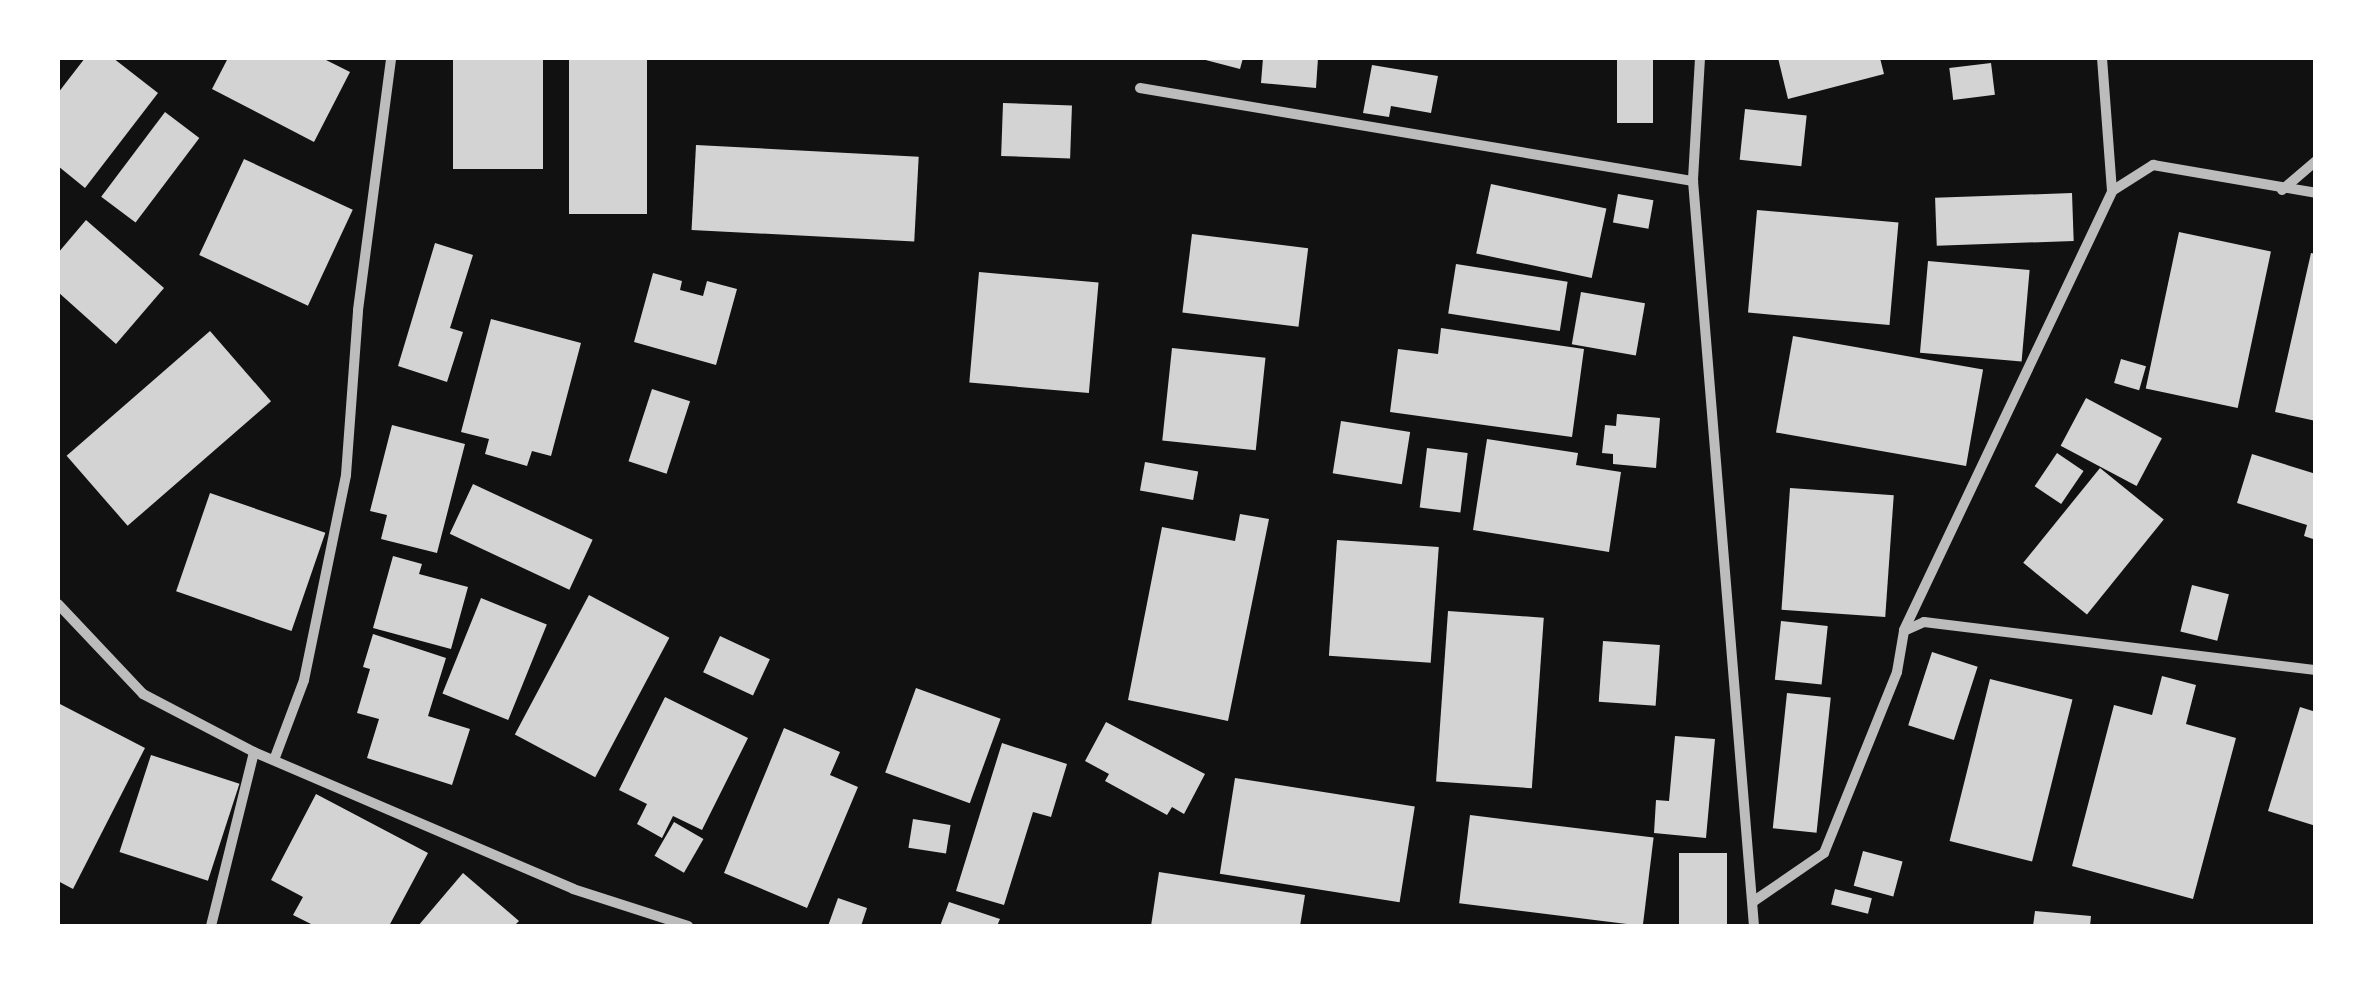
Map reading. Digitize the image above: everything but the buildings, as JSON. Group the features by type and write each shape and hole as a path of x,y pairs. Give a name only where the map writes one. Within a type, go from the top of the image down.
{"street":[{"path":"274,760 304,680 346,475 358,310 391,58"},
{"path":"1700,58 1693,181 1754,926"},
{"path":"1754,901 1824,853 1897,672 1904,631 2112,191 2102,58"},
{"path":"1140,88 1693,181"},
{"path":"2281,190 2316,162"},
{"path":"2112,191 2152,165 2316,193"},
{"path":"58,604 144,694 254,752 574,889 688,926"},
{"path":"1904,631 1924,622 2316,670"},
{"path":"210,926 254,752"}]}
